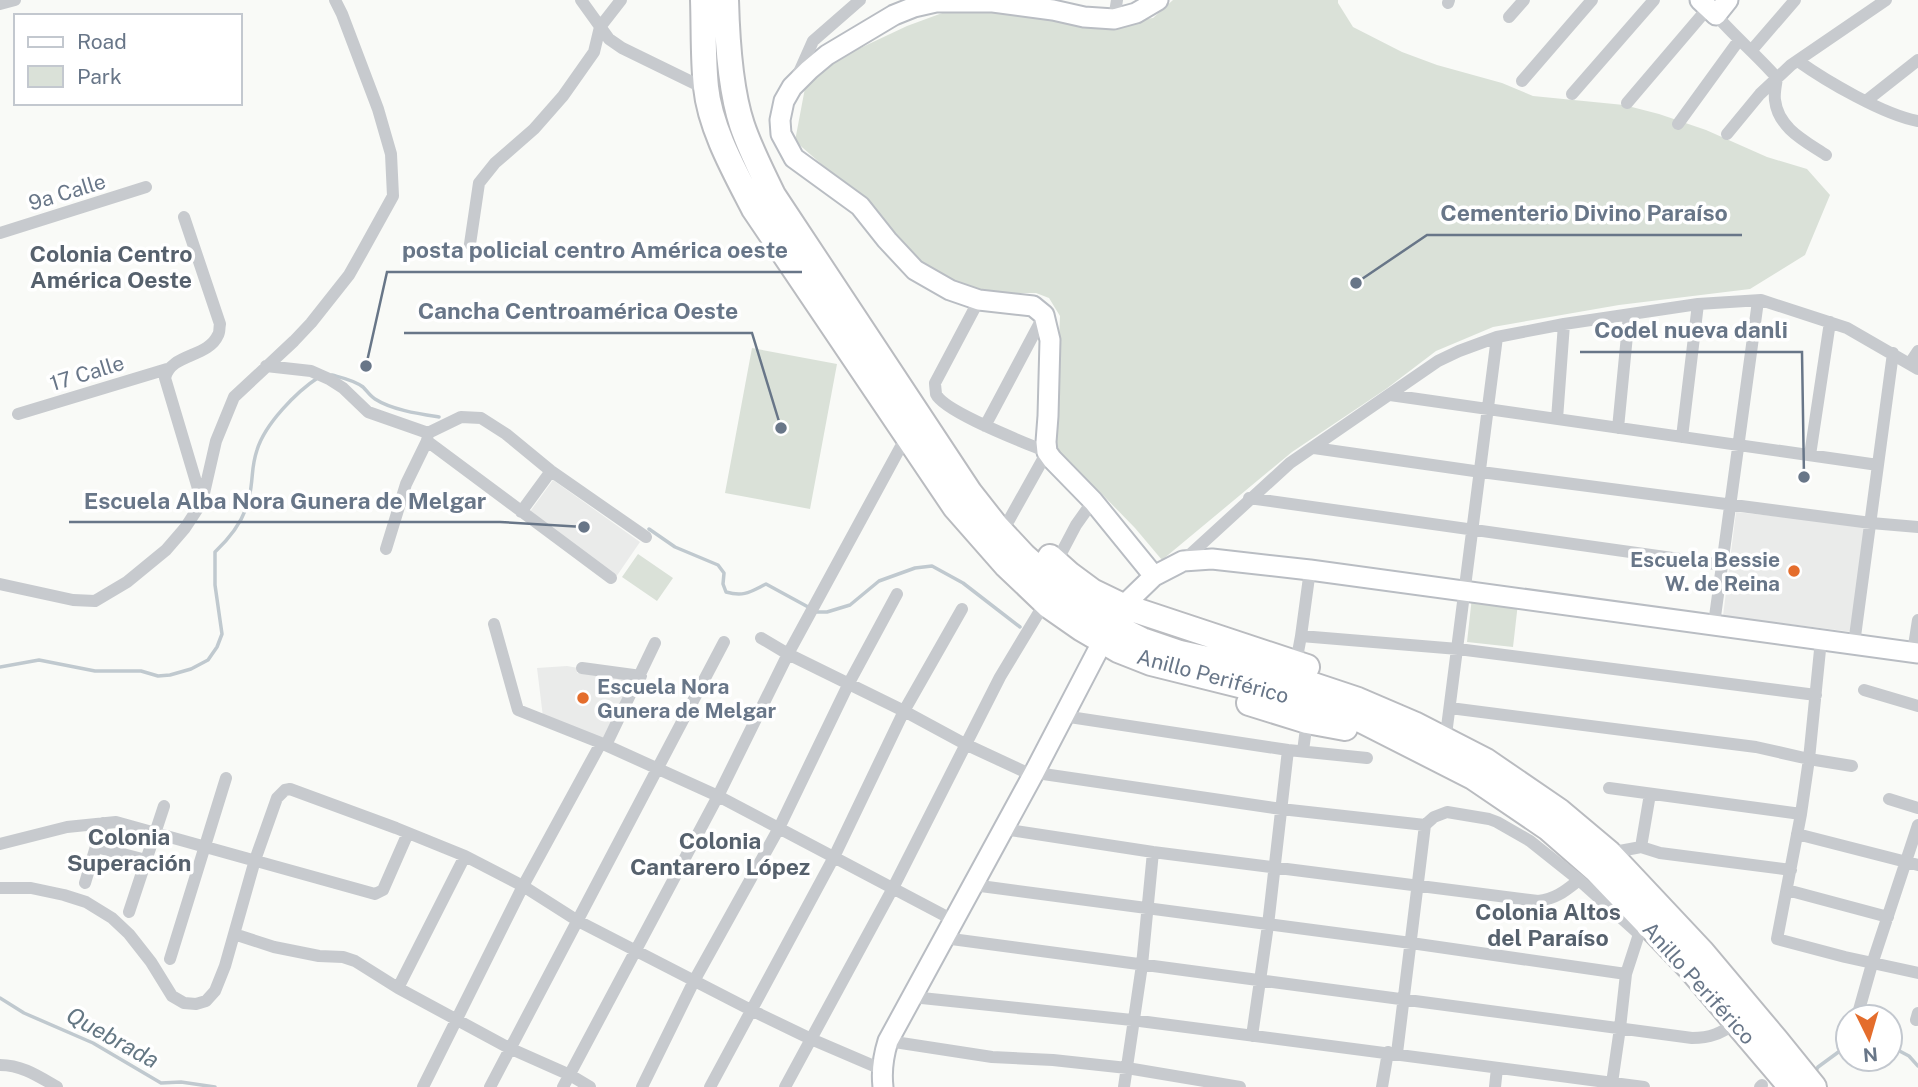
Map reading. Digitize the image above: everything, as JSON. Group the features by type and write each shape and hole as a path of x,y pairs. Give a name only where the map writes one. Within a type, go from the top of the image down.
{"highway":[{"name":"Anillo Periférico","path":"703,0 706,89 716,126 754,209 970,493 1024,556 1081,607 1142,640 1180,653 1289,677 1358,699 1486,761 1559,811 1609,853 1702,952 1814,1087"},
{"name":"Anillo Periférico","path":"726,0 731,72 741,123 773,195 955,507 1006,565 1049,606 1118,650 1151,663 1311,703 1355,717 1473,777 1548,828 1596,870 1689,967 1791,1087"},
{"path":"869,360 875,409 900,448 961,534 1038,614 1096,654 1119,665 1307,721 1402,740"},
{"path":"869,360 914,391 994,506 1056,563 1119,612 1296,663 1449,718 1486,761"}],"street":[{"path":"0,584 73,600 95,601 127,582 166,550 186,528 202,502 216,441 231,402 240,390 295,341 331,299 356,264 393,197 391,154 378,108 335,0"},
{"path":"581,0 609,38 622,48 706,89"},
{"path":"470,244 479,183 495,163 534,129 563,96 594,51 600,27 621,0"},
{"path":"859,0 813,41 784,101 780,120 781,134 794,158 860,206 915,270 950,290 979,300 1032,306 1044,315 1051,340 1047,452 1093,500 1154,576"},
{"path":"792,86 827,55 894,15 936,2 993,1 1054,5 1084,17 1115,9 1136,13 1158,0"},
{"path":"1508,17 1524,0"},
{"path":"1522,81 1592,0"},
{"path":"1572,94 1654,0"},
{"path":"1751,51 1795,0"},
{"path":"1727,134 1777,78 1886,0"},
{"path":"1627,103 1713,6 1739,40 1759,57 1777,78 1775,100 1780,116 1790,131 1826,155"},
{"path":"1678,124 1739,40"},
{"path":"1866,101 1918,60"},
{"path":"1798,61 1866,101 1918,121"},
{"name":"9a Calle","path":"0,233 146,187"},
{"name":"17 Calle","path":"18,414 167,369 211,344 218,335 220,324 184,217"},
{"path":"979,300 935,383 936,393 944,403 985,426 1047,452"},
{"path":"1714,624 1758,301"},
{"path":"1119,612 1154,576 1183,561 1290,463 1438,361 1497,337 1698,304 1758,301 1847,328 1914,366 1918,351"},
{"path":"1682,437 1698,304"},
{"path":"985,426 1044,315"},
{"path":"1618,428 1629,315"},
{"path":"1810,455 1830,322"},
{"path":"1557,419 1564,324"},
{"path":"1497,337 1449,718 1756,747 1852,766"},
{"path":"1854,644 1893,354"},
{"path":"266,366 311,371 343,388 368,412 428,437 521,512 611,578"},
{"path":"167,369 165,378 202,502"},
{"path":"1390,395 1878,465"},
{"path":"386,548 406,484 428,437 461,417 481,418 506,434 551,471 646,537"},
{"path":"1314,447 1730,505 1918,527"},
{"path":"566,1081 718,796 788,654 900,448"},
{"path":"1009,520 1047,452"},
{"path":"521,512 551,471"},
{"path":"1250,498 1722,565"},
{"path":"1056,563 1093,500"},
{"path":"1183,561 1212,559 1310,570 1915,652 1918,620"},
{"path":"1296,663 1310,570"},
{"path":"642,1087 694,981 779,828 849,683 897,594"},
{"path":"710,1087 834,857 904,711 962,609"},
{"path":"785,1087 893,888 1000,677 1038,614"},
{"path":"494,624 518,710 603,744 718,796 953,920"},
{"path":"1301,636 1458,649 1816,695"},
{"path":"761,638 1013,768 1281,809 1425,825"},
{"path":"1822,640 1801,814 1777,939 1918,973"},
{"path":"490,1087 724,642"},
{"path":"423,1087 523,886 641,676 655,643"},
{"path":"0,888 31,888 64,894 86,902 112,918 136,943 172,996 184,1003 195,1004 206,1000 215,991 277,798 290,789 466,856 523,886 578,921 811,1039 881,1082 883,1056 888,1041 1096,654"},
{"path":"582,668 641,676"},
{"path":"1864,690 1918,706"},
{"path":"1063,716 1289,750 1367,758"},
{"path":"1303,751 1307,721"},
{"path":"1252,1036 1289,750"},
{"path":"170,959 226,778"},
{"path":"1485,786 1492,808 1489,819"},
{"path":"1609,788 1801,814"},
{"path":"1641,847 1650,794"},
{"path":"1889,799 1918,808"},
{"path":"129,912 164,806"},
{"path":"1382,1087 1403,999 1425,825 1434,817 1447,813 1489,819 1530,842 1579,880 1639,934 1626,974 1612,1083"},
{"path":"0,844 67,827 116,822 375,894 383,890 408,833"},
{"path":"85,883 103,823"},
{"path":"1861,1003 1888,917 1912,863 1918,825"},
{"path":"1003,829 1153,852 1538,901 1562,894 1579,880"},
{"path":"1797,834 1912,863"},
{"path":"96,847 146,860"},
{"path":"1609,853 1641,847 1660,853 1791,870"},
{"path":"1124,1087 1142,965 1153,852"},
{"path":"398,988 466,856"},
{"path":"973,885 1626,974"},
{"path":"1787,890 1888,917"},
{"path":"234,934 274,947 355,961 398,988 566,1081 590,1087"},
{"path":"944,939 1692,1038 1716,1035 1737,1023"},
{"path":"912,997 1132,1020 1644,1087"},
{"path":"888,1041 992,1057 1127,1068 1177,1082 1232,1086"},
{"path":"0,1065 27,1070 57,1087"},
{"path":"1494,1087 1497,1068"}],"shaded area":[{"path":"553,480 640,542 616,577 529,513"},
{"name":"Escuela Bessie W. de Reina","path":"1736,512 1867,526 1853,632 1723,616"},
{"name":"Escuela Nora Gunera de Melgar","path":"537,668 578,668 577,673 635,679 604,741 543,717"}],"green space":[{"path":"1173,0 1338,0 1353,27 1402,52 1502,83 1533,96 1624,105 1659,114 1706,130 1767,157 1807,169 1830,195 1805,255 1750,289 1619,305 1493,327 1436,351 1386,389 1292,452 1162,560 1135,528 1061,456 1055,440 1060,316 1049,298 1036,293 978,293 918,264 867,204 795,141 805,88 820,67 907,26 945,12 977,9 1047,20 1106,25 1153,18"},
{"path":"752,348 837,364 810,509 725,493"},
{"path":"638,554 673,578 657,601 622,577"},
{"path":"1472,597 1518,603 1513,647 1467,642"}],"waterway":[{"path":"332,375 356,383 382,403 439,417"},
{"path":"0,667 39,660 95,671 141,671 158,676 191,669 208,660 222,634 215,585 215,552 234,531 247,506 255,455 261,440 274,419 291,400 319,377"},
{"path":"649,529 675,547 718,565 724,573 723,584 726,592 742,594 766,584 810,608"},
{"path":"816,612 827,612 850,605 879,581 915,568 932,566 963,583 1020,627"},
{"name":"Quebrada","path":"0,998 24,1013 93,1043 161,1083 181,1082 215,1087"},
{"name":"Quebrada","path":"1904,1053 1918,1066"},
{"name":"Quebrada","path":"1815,1072 1834,1055"}],"place":[{"name":"Cementerio Divino Paraíso","path":"1356,283"},
{"name":"posta policial centro América oeste","path":"366,366"},
{"name":"Cancha Centroamérica Oeste","path":"781,428"},
{"name":"Codel nueva danli","path":"1804,477"},
{"name":"Escuela Alba Nora Gunera de Melgar","path":"584,527"},
{"name":"Escuela Bessie W. de Reina","path":"1794,571"},
{"name":"Escuela Nora Gunera de Melgar","path":"583,698"}],"district":[{"name":"Colonia Centro América Oeste","path":"111,266"},
{"name":"Colonia Superación","path":"129,849"},
{"name":"Colonia Cantarero López","path":"720,853"},
{"name":"Colonia Altos del Paraíso","path":"1548,924"}]}
